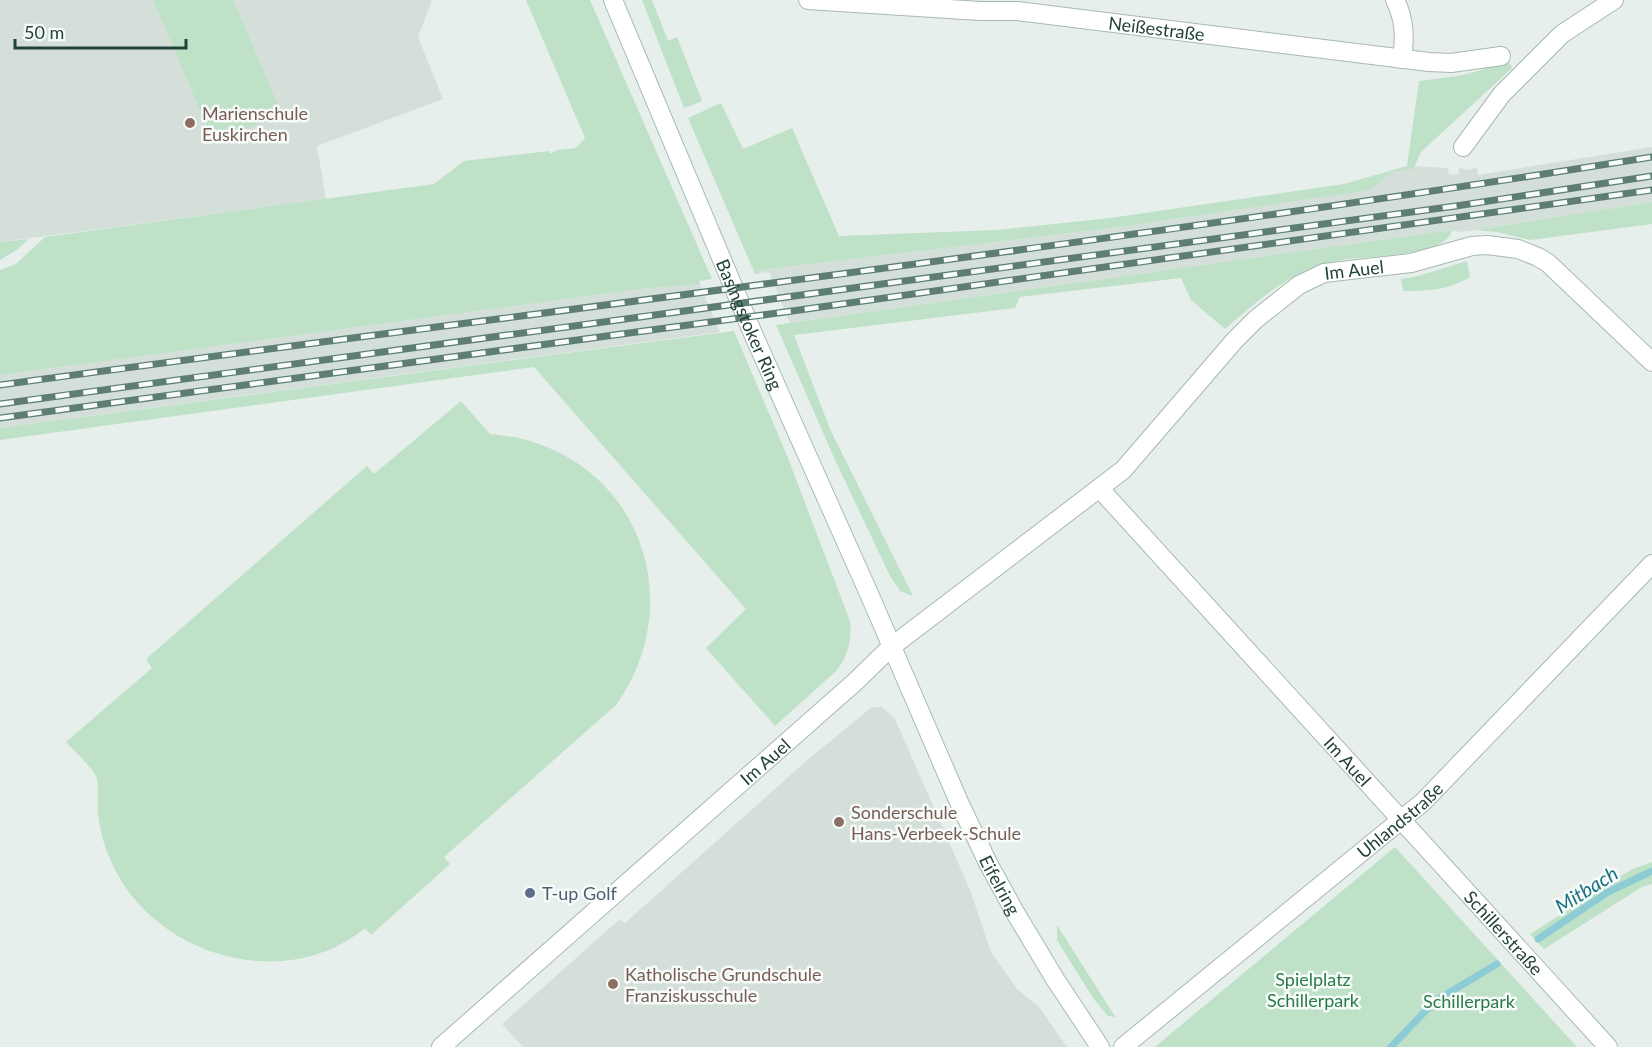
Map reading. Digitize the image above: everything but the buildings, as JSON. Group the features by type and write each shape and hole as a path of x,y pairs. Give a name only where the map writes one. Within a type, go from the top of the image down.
{"street":[{"name":"Basingstoker Ring","path":"613,0 754,336 891,647"},
{"name":"Neißestraße","path":"808,0 983,6 1402,59 1451,63 1502,56"},
{"path":"1395,0 1404,24 1402,59"},
{"path":"1463,147 1502,94 1562,34 1614,0"},
{"name":"Im Auel","path":"441,1047 855,682 891,647 1100,489 1133,460 1213,363 1256,319 1299,285 1324,273 1411,263 1472,246 1487,245 1518,249 1548,263 1652,362"},
{"name":"Im Auel","path":"1100,489 1400,819"},
{"name":"Uhlandstraße","path":"1123,1047 1423,802 1652,564"},
{"name":"Eifelring","path":"891,647 988,862 1038,951 1100,1047"},
{"name":"Schillerstraße","path":"1400,819 1608,1047"}],"shaded area":[{"name":"Marienschule Euskirchen","path":"0,0 432,0 418,37 443,99 317,146 326,199 0,242"},
{"path":"1652,147 1652,202 1476,230 1459,232 1452,230 790,323 769,272 760,273 759,270 1112,228 1370,190 1392,172 1413,169 1413,166 1448,168 1449,175 1459,174 1459,168 1469,170 1477,167 1478,175"},
{"path":"700,284 720,332 0,428 0,375 641,289"},
{"name":"Sonderschule Hans-Verbeek-Schule","path":"872,707 882,707 895,719 970,890 991,952 1017,989 1039,1007 1067,1047 523,1047 502,1024 620,919 625,923 805,762"}],"green space":[{"path":"153,0 233,0 277,103 278,116 212,143 207,133 209,131"},
{"path":"526,0 590,0 712,279 699,281 700,284 641,289 0,375 0,270 16,264 45,237 434,184 464,161 549,151 550,154 558,150 576,148 585,138"},
{"path":"642,0 652,0 668,41 677,37 702,101 684,108"},
{"path":"1507,58 1512,68 1421,152 1413,169 1392,172 1370,190 1112,228 759,270 760,273 755,274 688,118 721,103 743,149 792,128 839,236 997,230 1110,218 1344,184 1407,166 1419,81 1475,72"},
{"path":"1652,202 1652,224 1530,240 1497,232 1476,230"},
{"path":"1452,230 1447,239 1436,246 1404,254 1342,260 1309,270 1279,286 1225,329 1191,300 1181,278 1020,297 1015,308 794,335 830,429 913,596 900,591 890,576 836,462 776,325"},
{"path":"29,239 18,249 0,260 0,242"},
{"path":"1467,261 1470,277 1454,285 1421,291 1403,291 1401,279"},
{"path":"734,331 786,453 850,621 848,648 844,660 836,671 775,726 706,648 746,609 534,367 0,440 0,428"},
{"path":"461,401 490,434 515,437 539,444 577,463 607,489 630,520 644,555 650,593 647,631 636,669 616,705 444,857 450,864 371,935 365,928 335,947 301,958 266,961 232,957 198,946 167,929 140,906 119,877 108,854 101,830 96,776 66,742 152,668 146,659 367,466 374,474"},
{"name":"Spielplatz Schillerpark","path":"1395,847 1577,1047 1155,1047 1156,1046"},
{"path":"1652,862 1652,884 1642,887 1544,949 1530,934 1632,869"},
{"path":"1057,925 1115,1017 1108,1016 1093,998 1057,940"}],"waterway":[{"name":"Mitbach","path":"1538,939 1608,892 1652,871"},
{"name":"Mitbach","path":"1391,1047 1435,1001 1497,964"}],"railway":[{"path":"0,385 1033,248 1652,157"},
{"path":"0,404 1456,206 1652,176"},
{"path":"0,418 785,312 1652,190"}],"place":[{"name":"Marienschule Euskirchen","path":"190,123"},
{"name":"Sonderschule Hans-Verbeek-Schule","path":"839,822"},
{"name":"T-up Golf","path":"530,893"},
{"name":"Katholische Grundschule Franziskusschule","path":"613,984"}],"park label":[{"name":"Schillerpark","path":"1469,1001"}]}
